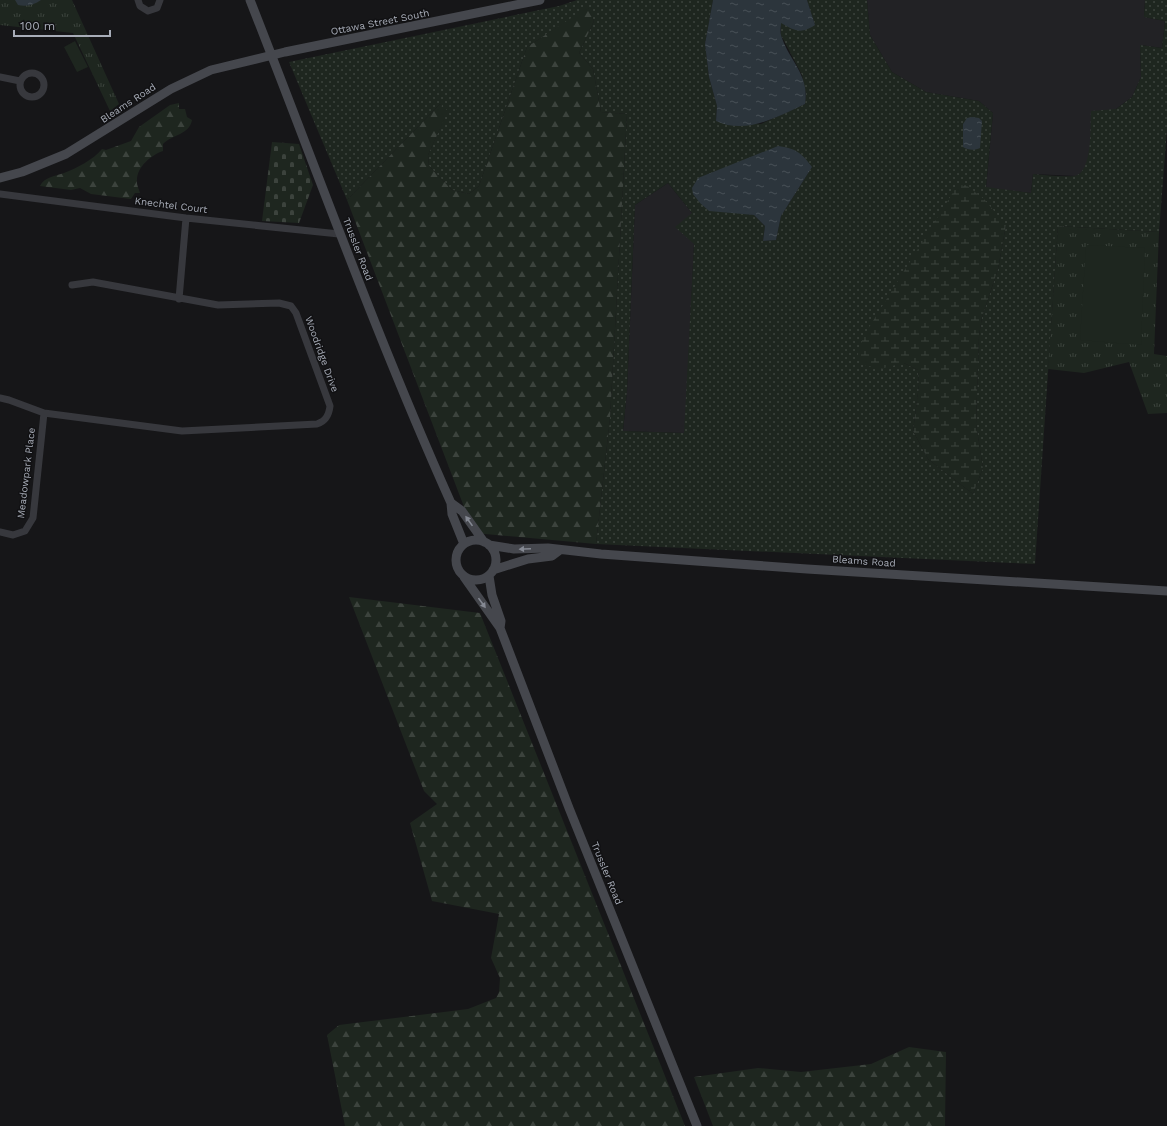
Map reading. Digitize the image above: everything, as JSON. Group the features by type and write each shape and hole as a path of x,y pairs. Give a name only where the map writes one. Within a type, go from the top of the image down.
{"main road":[{"name":"Trussler Road","path":"250,0 339,234 409,410 451,503 452,514 464,544"},
{"name":"Ottawa Street South","path":"272,55 540,0"},
{"name":"Bleams Road","path":"0,178 22,172 66,154 188,80 223,66 272,55"},
{"name":"Trussler Road","path":"451,503 462,511 486,544"},
{"path":"477,540 486,544 496,557 491,573 477,581 464,577 456,567 455,560 460,548 464,544 477,540"},
{"name":"Bleams Road","path":"486,544 514,549 548,548 807,569 1167,591"},
{"name":"Bleams Road","path":"491,573 528,559 552,556 560,550"},
{"name":"Trussler Road","path":"491,573 492,594 501,621 500,628"},
{"name":"Trussler Road","path":"464,577 500,628 572,816 697,1126"}],"street":[{"path":"138,0 140,6 148,11 157,8 160,0"},
{"path":"0,77 20,81"},
{"name":"Knechtel Court","path":"0,194 186,218 339,234"},
{"path":"179,299 186,218"},
{"name":"Woodridge Drive","path":"0,398 44,413 182,431 317,424 325,419 330,406 296,313 291,306 281,303 218,305 93,282 72,285"},
{"name":"Meadowpark Place","path":"0,532 14,535 25,532 33,518 44,413"}],"shaded area":[{"path":"867,0 1145,0 1144,17 1165,21 1162,48 1140,45 1141,77 1132,97 1116,109 1084,171 1076,176 1033,174 1031,193 986,188 993,113 979,101 926,92 892,72 870,35"},
{"path":"668,183 692,213 694,244 685,433 623,431 627,391 635,205"}],"green space":[{"path":"0,0 72,0 119,104 110,111 73,33 0,25"},
{"path":"577,0 713,0 705,44 709,77 717,106 716,121 761,124 805,104 806,94 802,75 781,35 781,22 815,25 807,0 867,0 870,35 892,72 926,92 979,101 993,113 986,187 1031,193 1033,174 1074,176 1080,173 1085,167 1089,148 1091,111 1116,109 1132,97 1141,77 1140,45 1162,48 1165,21 1144,17 1145,0 1167,0 1167,129 1159,232 1058,226 1035,564 596,544 610,418 627,114 601,112 593,69 579,53 594,21 588,8 527,47 479,186 469,194 452,190 429,166 428,155 447,112 440,104 347,200 289,62 559,6","holes":["812,167 781,216 776,240 763,241 765,226 754,215 740,213","668,183 692,213 675,227 694,244 684,433 623,431 627,391 635,205","1006,225 998,269 982,317 979,336 976,424 983,468 973,494 928,459 913,431 919,385 918,370 904,363"]},
{"path":"588,7 594,21 579,53 593,69 601,112 627,114 610,418 596,544 474,533 347,200 440,104 448,111 428,155 429,166 452,190 469,194 479,186 527,47"},
{"path":"75,41 88,67 77,72 64,47"},
{"path":"179,103 179,109 185,109 187,117 192,120 188,129 163,144 163,151 154,155 142,166 139,171 137,182 140,193 135,193 131,199 91,194 80,188 71,190 40,186 47,179 69,171 84,163 94,157 102,149 106,150 131,141 139,127 170,105"},
{"path":"272,142 299,144 313,185 299,223 262,221"},
{"path":"966,185 984,199 1006,225 998,269 982,317 979,336 976,424 983,468 973,494 928,459 913,431 919,385 918,370 904,363 880,369 861,364 858,354 863,337 957,186"},
{"path":"1058,226 1159,232 1154,354 1167,356 1167,413 1148,414 1129,362 1084,373 1048,369"},
{"path":"1086,245 1145,248 1141,345 1080,340"},
{"path":"349,597 480,613 685,1126 345,1126 327,1035 339,1025 468,1009 496,998 499,992 500,978 491,958 499,914 432,901 410,823 437,804 424,791"},
{"path":"909,1047 946,1052 945,1126 713,1126 694,1077 758,1068 801,1072 871,1064"}],"water":[{"path":"15,0 41,0 24,6 18,5"},
{"path":"713,0 807,0 815,25 801,31 781,23 781,35 784,44 798,68 804,84 806,93 805,104 761,123 739,126 727,125 716,121 717,106 709,77 705,44"},
{"path":"967,118 979,118 982,121 980,148 973,150 963,147 963,124"},
{"path":"778,146 789,148 798,152 812,167 781,216 776,240 763,241 765,226 754,215 709,211 693,194 692,188 698,178"}]}
